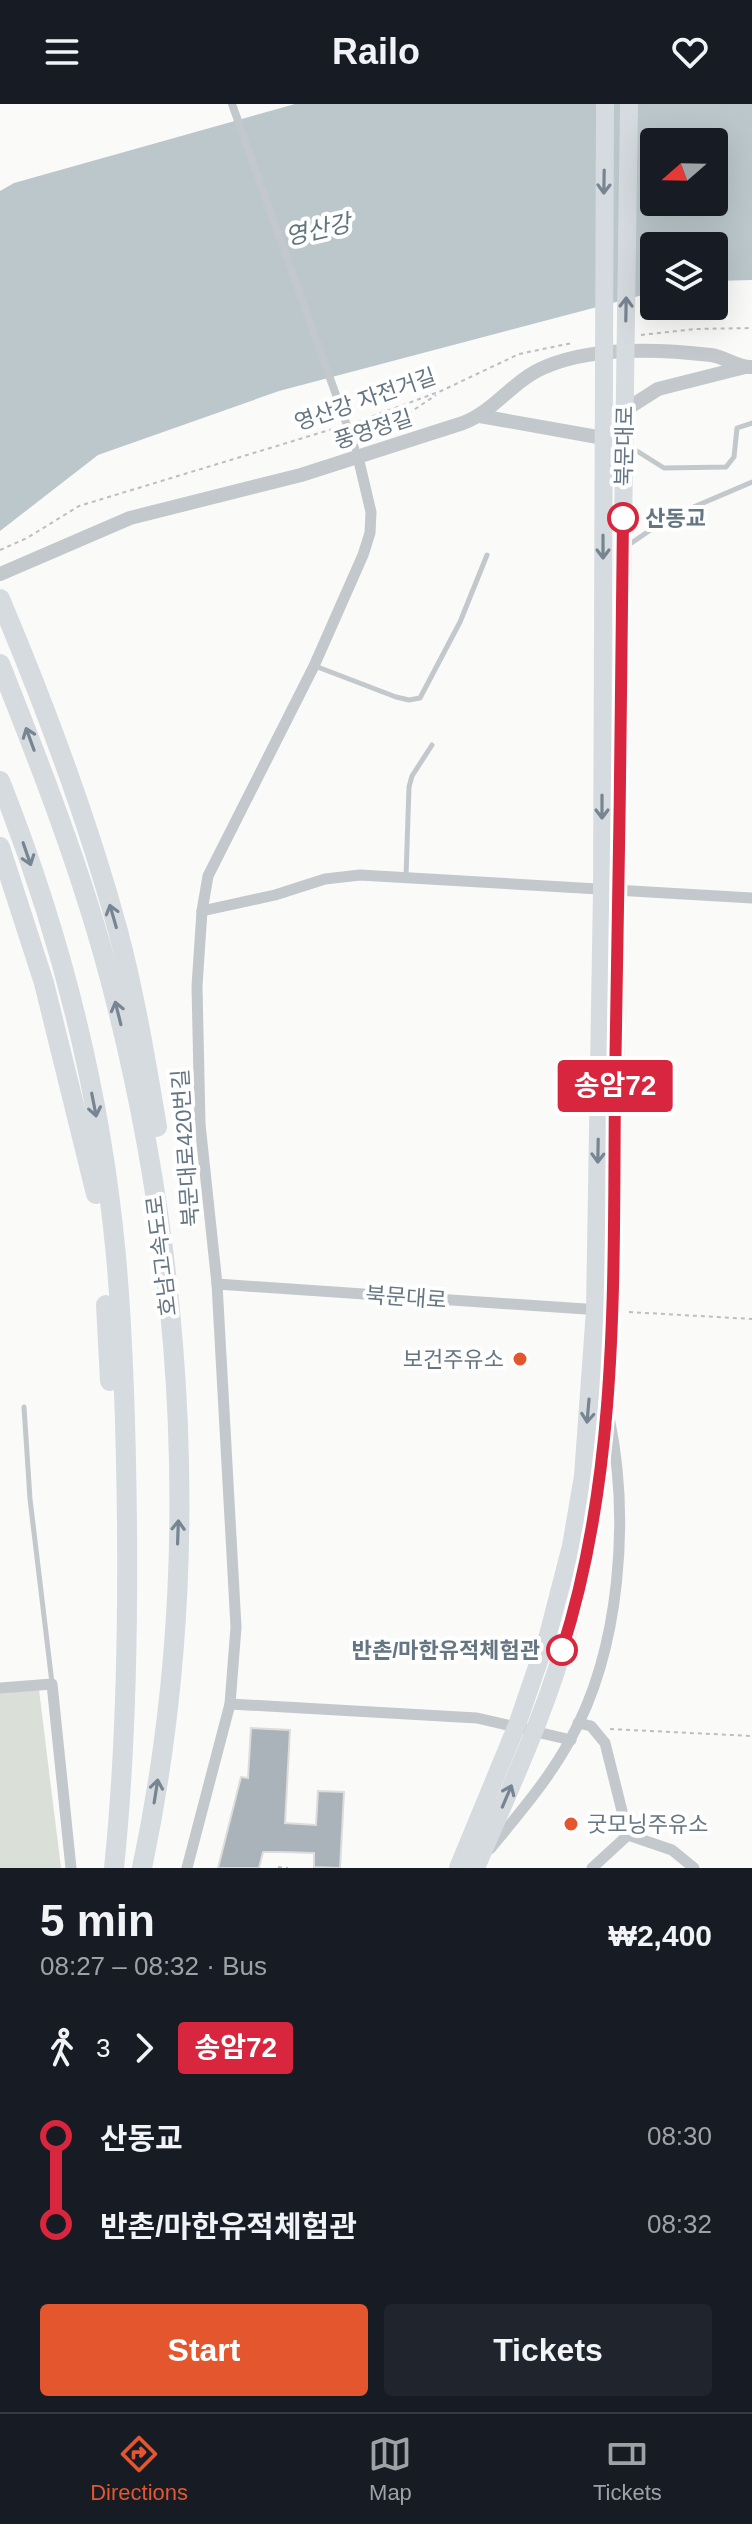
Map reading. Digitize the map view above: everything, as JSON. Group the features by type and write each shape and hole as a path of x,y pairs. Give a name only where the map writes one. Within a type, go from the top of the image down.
{"highway":[{"path":"0,599 57,741 94,851 136,1008 162,1157 179,1285 184,1370 180,1478"},
{"name":"호남고속도로","path":"0,664 73,860 109,976 130,1059 156,1201 166,1277 180,1478 175,1625 165,1732 142,1868"},
{"name":"호남고속도로","path":"0,781 42,897 74,1015 100,1138 116,1256 125,1416 127,1592 126,1704 114,1868"},
{"path":"0,847 44,983 92,1172 100,1219 113,1444 114,1591 111,1736 101,1868"}],"main road":[{"name":"북문대로","path":"605,104 602,385 610,889"},
{"name":"북문대로","path":"477,1866 527,1728 569,1627 598,1489 607,1405 604,1311 610,889 623,549 629,104"},
{"name":"북문대로","path":"458,1868 527,1728 571,1546 604,1311"}],"street":[{"path":"232,104 356,452"},
{"name":"풍영정길","path":"0,574 130,518 226,496 356,452 480,416 520,381 542,368 578,357 646,352 697,354 725,357 748,367"},
{"path":"625,410 658,389 748,367"},
{"path":"480,416 603,438"},
{"name":"북문대로420번길","path":"187,1868 230,1704 236,1589 217,1284 200,1124 197,986 202,911 208,876 314,666 353,582 370,533 371,512 356,452"},
{"path":"202,911 248,902 341,876 406,876 752,898"},
{"name":"북문대로","path":"217,1284 604,1311"},
{"path":"477,1866 571,1740 595,1680 617,1578 621,1503 617,1457 607,1405"},
{"path":"0,1688 52,1684 71,1868"},
{"path":"230,1704 477,1718 571,1740"},
{"path":"578,1723 597,1730 605,1743 628,1835"},
{"path":"592,1868 628,1835"},
{"path":"628,1835 672,1850 694,1868"}],"lane":[{"path":"624,443 664,468 726,467 734,457 737,428 752,423"},
{"path":"623,549 653,526 752,482"},
{"path":"314,666 396,697 409,700 420,698 460,622 487,555"},
{"path":"406,876 409,787 412,776 432,745"},
{"path":"24,1407 30,1499 52,1684"}],"path":[{"path":"634,336 695,329 752,328"},
{"name":"영산강 자전거길","path":"355,422 441,391 519,354 576,343"},
{"path":"356,452 441,391"},
{"name":"영산강 자전거길","path":"0,550 27,538 79,506 346,429"},
{"path":"604,1311 752,1319"},
{"path":"597,1730 752,1736"},
{"path":"278,1867 288,1868"}],"shaded area":[{"path":"39,1690 61,1868 0,1868 0,1693"}],"water":[{"name":"영산강","path":"295,104 752,104 752,280 728,281 728,232 640,232 640,296 279,391 98,455 0,531 0,191 14,183"}],"building":[{"path":"251,1728 290,1730 285,1823 316,1825 318,1791 344,1792 340,1868 314,1867 314,1853 263,1852 259,1868 218,1868 241,1777 248,1778"}],"bus line":[{"name":"송암72","path":"562,1650 585,1560 598,1489 607,1405 612,1311 623,518"}],"place":[{"name":"산동교","path":"623,518"},
{"name":"보건주유소","path":"520,1359"},
{"name":"반촌/마한유적체험관","path":"562,1650"},
{"name":"굿모닝주유소","path":"571,1824"}]}
